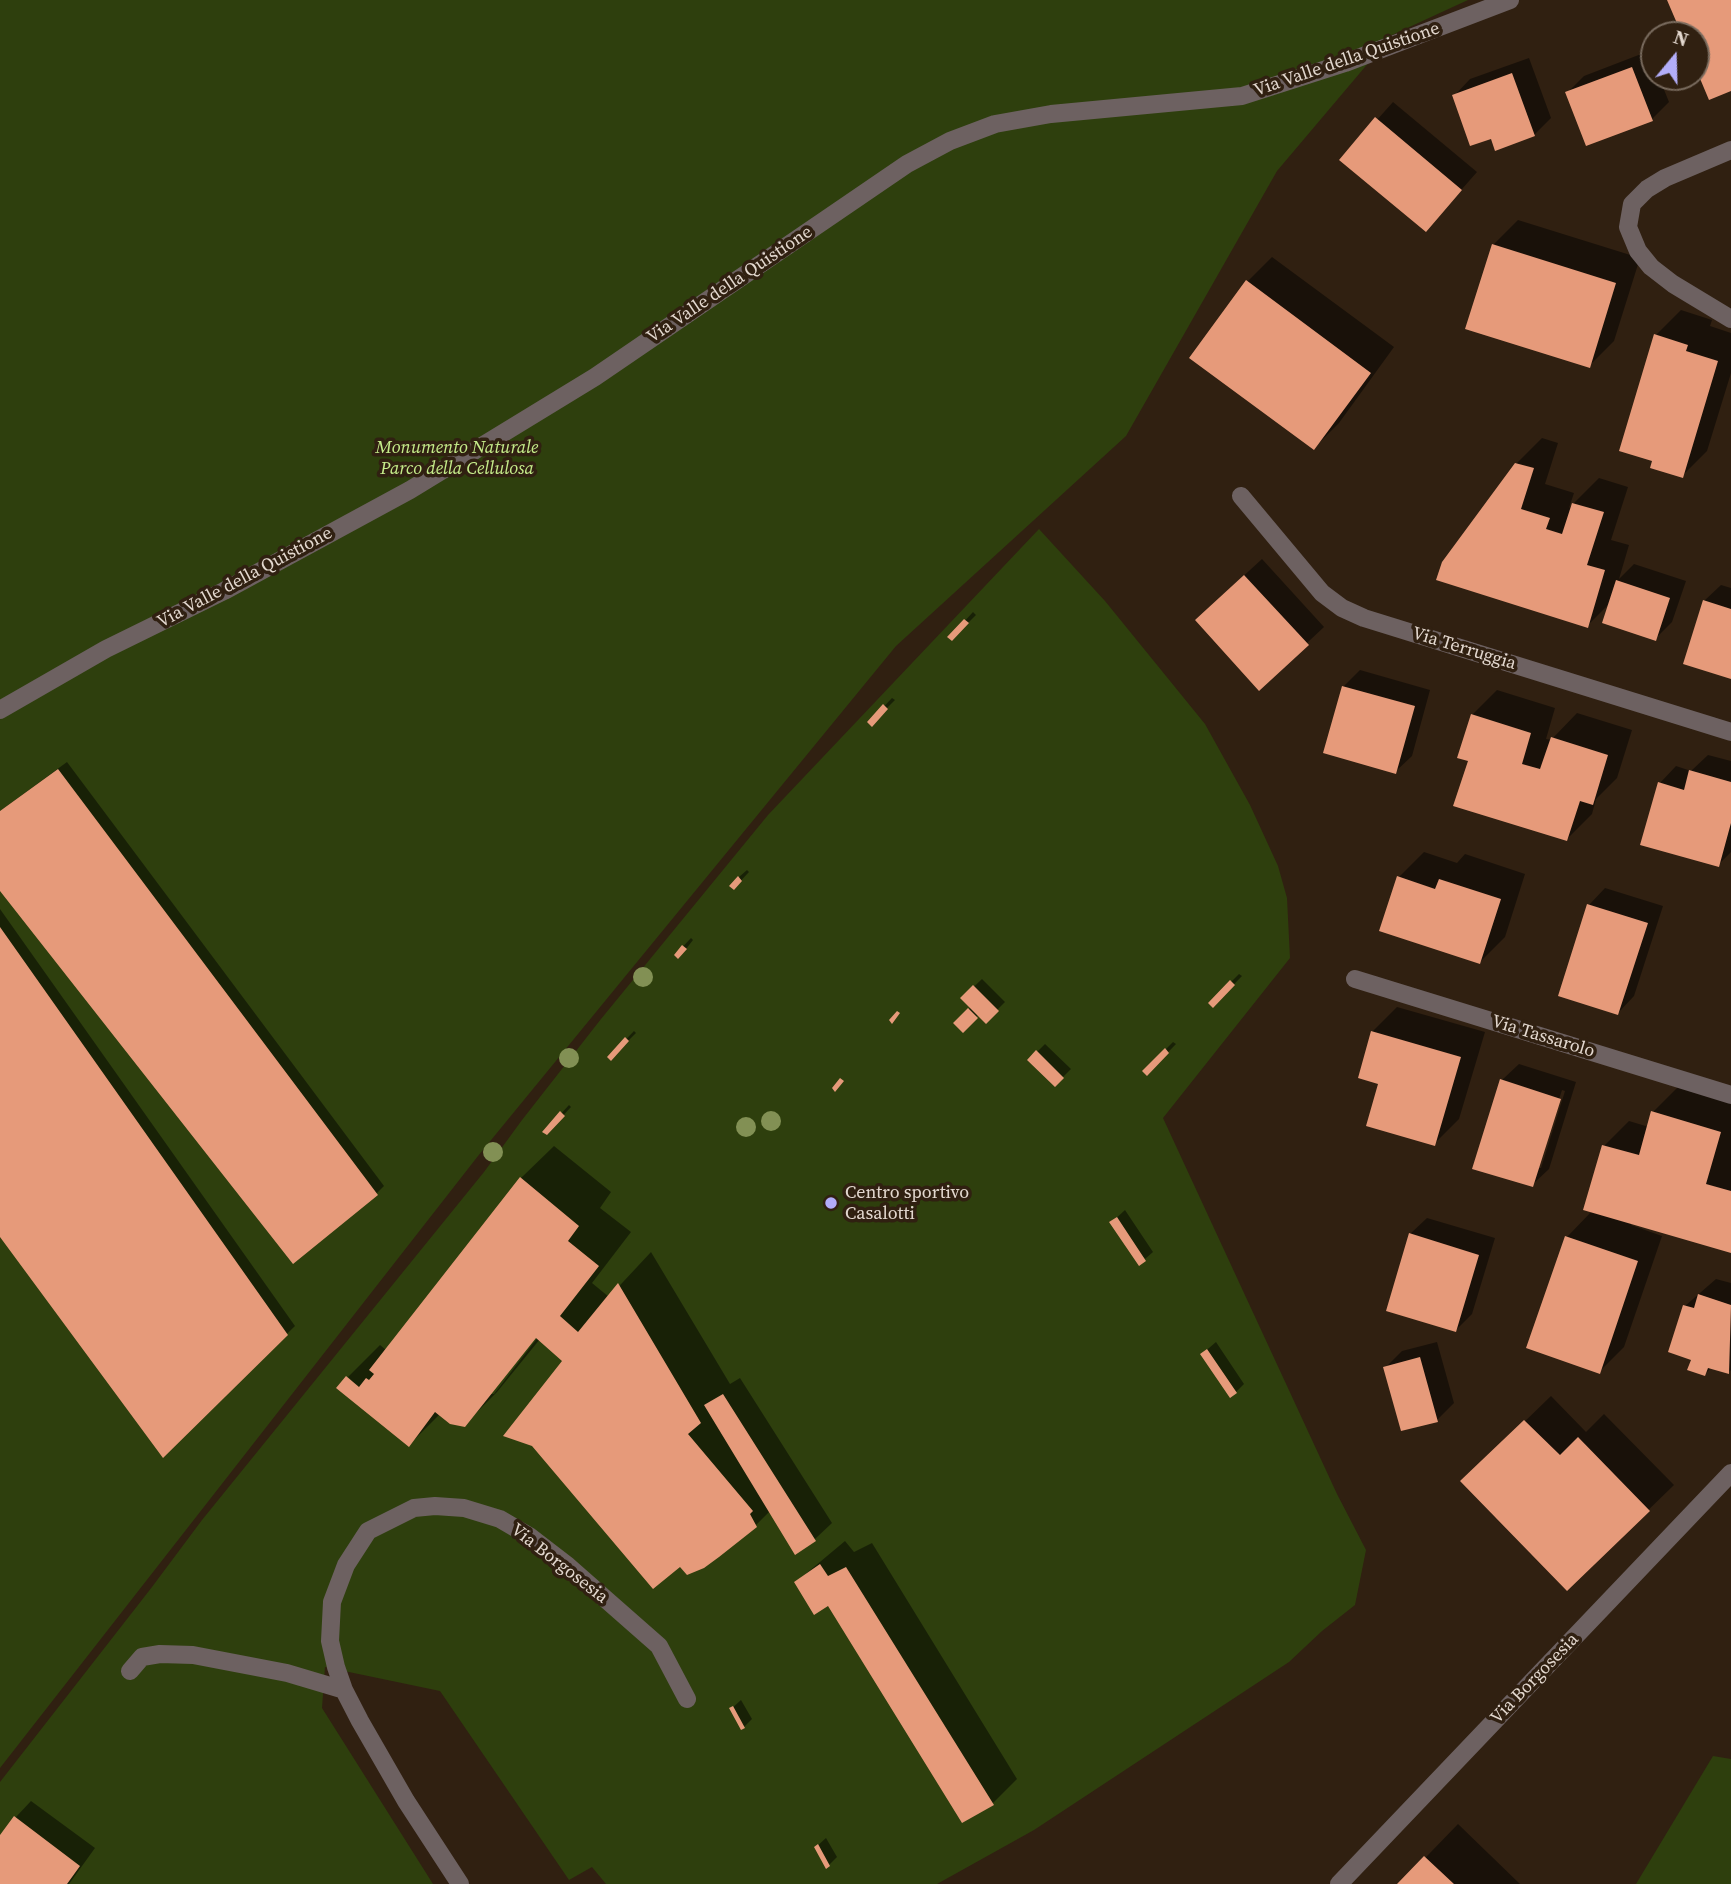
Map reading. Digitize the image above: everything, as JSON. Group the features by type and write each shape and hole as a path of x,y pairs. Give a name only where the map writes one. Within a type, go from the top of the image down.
{"street":[{"name":"Via Valle della Quistione","path":"0,710 106,649 224,591 410,490 595,377 907,164 950,141 995,124 1051,114 1242,96 1332,68 1510,0"},
{"path":"1731,150 1652,185 1632,204 1628,219 1633,243 1651,267 1673,284 1731,319"},
{"name":"Via Terruggia","path":"1241,496 1322,593 1352,613 1731,732"},
{"name":"Via Tassarolo","path":"1355,979 1731,1095"},
{"name":"Via Borgosesia","path":"1339,1884 1731,1473"},
{"name":"Via Borgosesia","path":"460,1884 406,1801 344,1690 336,1667 330,1629 332,1602 346,1564 368,1531 414,1508 449,1506 500,1519 530,1536 568,1566 659,1646 687,1699"},
{"path":"130,1671 142,1657 160,1654 193,1655 287,1673 344,1690"}],"green space":[{"name":"Monumento Naturale Parco della Cellulosa","path":"0,0 1468,0 1392,35 1277,171 1126,436 896,646 478,1156 0,1768"},
{"name":"Centro sportivo Casalotti","path":"1039,529 1105,601 1205,724 1250,805 1278,866 1287,898 1290,958 1163,1118 1337,1494 1366,1550 1355,1605 1289,1662 1034,1830 937,1884 606,1884 592,1867 569,1880 440,1691 325,1667 322,1708 433,1884 0,1884 0,1782 202,1520 484,1172 601,1019 768,815"},
{"path":"1713,1756 1731,1759 1731,1884 1636,1884"}],"building":[{"path":"1667,0 1731,0 1731,91 1709,100 1705,91 1710,91 1710,21 1676,21"},
{"path":"1632,67 1653,121 1586,146 1565,92"},
{"path":"1512,73 1535,136 1495,151 1491,139 1470,146 1452,95"},
{"path":"1375,117 1462,190 1426,232 1339,160"},
{"path":"1492,244 1616,283 1590,368 1465,329"},
{"path":"1246,280 1371,373 1314,450 1189,358"},
{"path":"1654,334 1688,345 1686,351 1718,361 1683,478 1650,468 1652,461 1619,451"},
{"path":"1515,463 1534,468 1521,509 1550,518 1546,529 1562,534 1572,503 1604,512 1587,565 1605,570 1588,628 1436,580 1442,562"},
{"path":"1244,575 1309,645 1259,691 1195,620"},
{"path":"1616,580 1670,598 1656,641 1602,623"},
{"path":"1703,600 1731,609 1731,679 1683,664"},
{"path":"964,619 969,623 952,641 947,637"},
{"path":"1342,686 1415,706 1396,774 1323,753"},
{"path":"883,704 888,709 872,727 867,722"},
{"path":"1471,714 1531,733 1522,764 1540,769 1551,737 1608,755 1593,805 1580,801 1567,841 1453,806 1468,761 1457,758"},
{"path":"58,769 378,1195 293,1264 0,891 0,811"},
{"path":"1689,770 1731,782 1731,823 1719,867 1640,845 1658,782 1684,790"},
{"path":"738,876 742,881 734,890 729,886"},
{"path":"1397,876 1435,889 1439,879 1501,899 1480,964 1379,931"},
{"path":"1587,904 1648,923 1618,1015 1558,996"},
{"path":"0,927 288,1335 163,1458 0,1237"},
{"path":"682,945 687,949 678,959 674,955"},
{"path":"1230,980 1235,985 1213,1008 1208,1003"},
{"path":"973,985 999,1011 986,1024 960,998"},
{"path":"968,1008 978,1018 963,1033 953,1023"},
{"path":"897,1011 900,1013 892,1024 889,1020"},
{"path":"1371,1031 1461,1057 1435,1146 1366,1126 1378,1084 1358,1078"},
{"path":"625,1037 629,1041 611,1061 607,1057"},
{"path":"1165,1048 1169,1053 1147,1076 1142,1071"},
{"path":"1036,1050 1064,1078 1055,1087 1027,1060"},
{"path":"840,1078 844,1081 835,1092 832,1088"},
{"path":"1500,1079 1561,1099 1533,1187 1472,1169"},
{"path":"560,1111 565,1116 547,1135 542,1132"},
{"path":"1651,1111 1721,1132 1706,1184 1731,1191 1731,1253 1583,1210 1602,1145 1639,1155"},
{"path":"520,1177 579,1226 568,1241 599,1266 560,1316 578,1332 618,1283 701,1423 688,1434 753,1511 750,1514 757,1527 719,1557 704,1568 687,1575 680,1567 653,1589 532,1446 503,1436 562,1361 536,1338 465,1427 450,1424 435,1412 409,1447 336,1388 346,1376 359,1387 366,1378 369,1380 374,1374 369,1370"},
{"path":"1117,1217 1146,1261 1139,1266 1109,1222"},
{"path":"1409,1233 1479,1255 1456,1332 1386,1311"},
{"path":"1565,1236 1638,1261 1600,1374 1526,1348"},
{"path":"1698,1294 1731,1305 1729,1374 1708,1368 1705,1376 1687,1370 1691,1360 1668,1352 1683,1305 1694,1308"},
{"path":"1207,1349 1237,1393 1230,1398 1200,1354"},
{"path":"1420,1357 1438,1422 1401,1431 1383,1367"},
{"path":"723,1394 816,1541 795,1555 704,1405"},
{"path":"1524,1420 1560,1455 1578,1437 1650,1511 1567,1591 1460,1481"},
{"path":"820,1564 828,1576 846,1567 994,1805 962,1823 828,1606 814,1615 794,1582"},
{"path":"733,1706 745,1728 741,1730 729,1708"},
{"path":"14,1816 80,1866 67,1884 0,1884 0,1835"},
{"path":"818,1844 830,1866 826,1869 814,1847"},
{"path":"1424,1856 1454,1884 1397,1884"}],"place":[{"name":"Centro sportivo Casalotti","path":"831,1203"}]}
